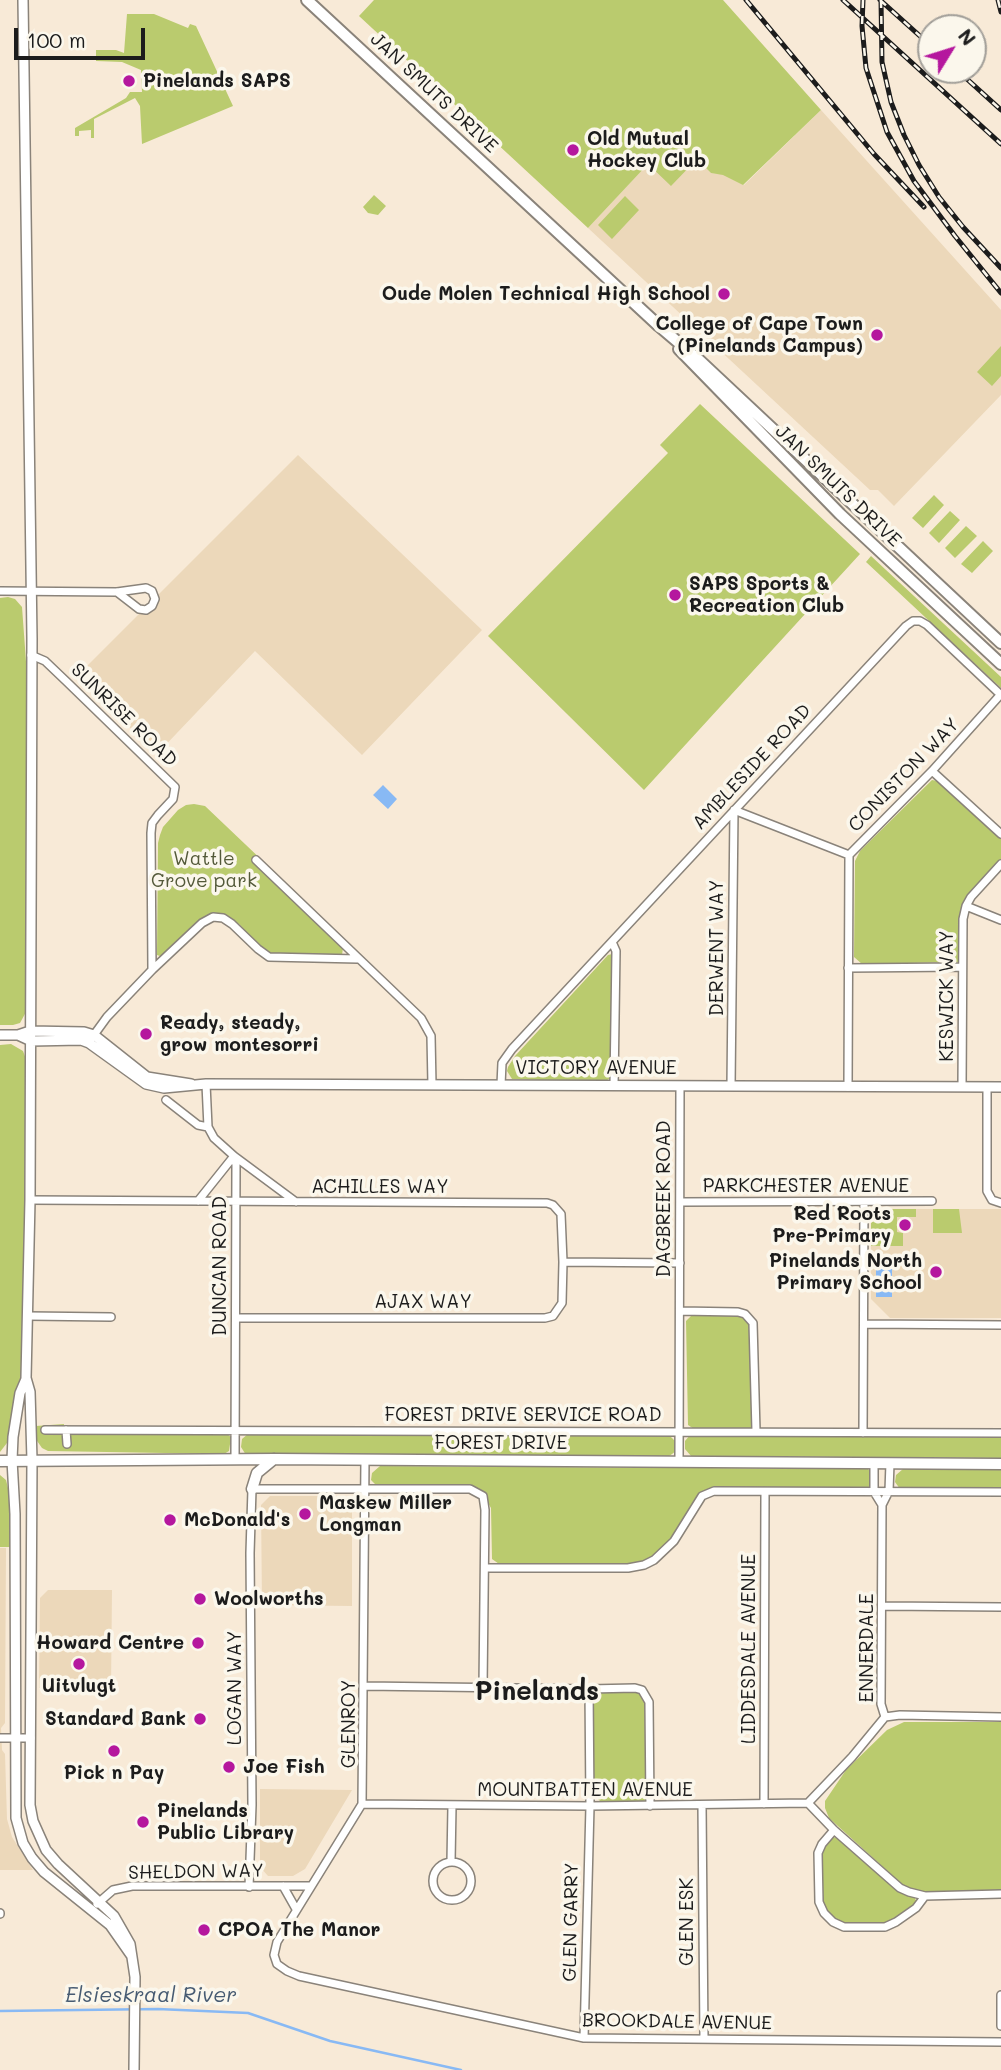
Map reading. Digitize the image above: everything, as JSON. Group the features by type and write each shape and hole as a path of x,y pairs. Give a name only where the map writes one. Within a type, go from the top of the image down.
{"main road":[{"name":"JAN SMUTS DRIVE","path":"307,0 699,360 1001,643"},
{"name":"JAN SMUTS DRIVE","path":"659,326 695,369 822,496 1001,664"},
{"path":"253,1489 257,1473 275,1459"},
{"name":"FOREST DRIVE","path":"0,1461 365,1459 1001,1464"}],"street":[{"path":"23,0 32,655 30,1200 26,1378 30,1392 32,1460 30,1805 38,1836 58,1864 100,1901 126,1935 135,1988 134,2070"},
{"path":"0,591 117,592 146,588 152,592 155,599 152,607 139,609 117,592"},
{"name":"AMBLESIDE ROAD","path":"501,1085 502,1063 506,1056 906,626 913,621 920,621 1001,694"},
{"name":"SUNRISE ROAD","path":"32,655 68,682 174,787 173,799 152,824 152,970"},
{"name":"CONISTON WAY","path":"848,1087 849,855 932,771 1001,694"},
{"path":"932,771 1001,834"},
{"path":"734,810 849,855"},
{"name":"DERWENT WAY","path":"732,1086 734,810"},
{"path":"256,860 428,1027 432,1046 432,1085"},
{"name":"KESWICK WAY","path":"962,1087 963,919 966,906 1001,864"},
{"name":"KESWICK WAY","path":"966,906 1001,920"},
{"path":"92,1039 107,1017 152,970 202,923 213,917 223,918 232,924 269,957 358,959"},
{"path":"612,942 616,951 614,1086"},
{"path":"848,968 962,967"},
{"name":"VICTORY AVENUE","path":"30,1036 71,1031 92,1039 146,1084 164,1088 192,1084 1001,1087"},
{"path":"0,1035 30,1036"},
{"path":"206,1084 208,1127 214,1138 297,1202"},
{"name":"DAGBREEK ROAD","path":"679,1461 680,1086"},
{"path":"987,1087 986,1191 992,1200 1001,1203"},
{"path":"166,1100 198,1125 208,1127"},
{"path":"198,1201 234,1156"},
{"name":"DUNCAN ROAD","path":"234,1156 234,1459"},
{"name":"ACHILLES WAY","path":"30,1200 547,1203 553,1205 561,1214 563,1262"},
{"name":"PARKCHESTER AVENUE","path":"680,1202 932,1201"},
{"path":"863,1433 864,1203"},
{"path":"563,1262 680,1263"},
{"name":"AJAX WAY","path":"236,1318 545,1318 553,1316 562,1303 563,1262"},
{"path":"680,1311 738,1312 745,1314 753,1323 755,1432"},
{"path":"28,1316 111,1317"},
{"path":"865,1324 1001,1325"},
{"path":"26,1378 20,1393 12,1460 15,1514 16,1818 23,1843 44,1872 110,1925 131,1955"},
{"name":"FOREST DRIVE SERVICE ROAD","path":"45,1430 1001,1433"},
{"path":"66,1430 67,1444"},
{"name":"GLENROY","path":"362,1804 365,1459"},
{"path":"874,1463 874,1492 882,1505"},
{"name":"ENNERDALE","path":"808,1803 886,1717 881,1704 882,1505 889,1491 890,1463"},
{"path":"253,1489 470,1489 482,1496 485,1502 483,1687"},
{"name":"LOGAN WAY","path":"250,1887 250,1553 253,1489"},
{"path":"485,1568 628,1568 645,1565 674,1541 702,1496 714,1491 1001,1492"},
{"name":"LIDDESDALE AVENUE","path":"764,1804 765,1493"},
{"path":"882,1606 1001,1607"},
{"path":"365,1686 635,1688 647,1695 650,1806"},
{"name":"GLEN GARRY","path":"584,2038 590,1806 589,1689"},
{"path":"886,1717 1001,1717"},
{"path":"0,1738 31,1738"},
{"path":"808,1803 834,1830 900,1888 925,1896 1001,1894"},
{"name":"MOUNTBATTEN AVENUE","path":"362,1804 650,1806 808,1803"},
{"path":"283,1886 296,1909 362,1804"},
{"name":"GLEN ESK","path":"702,1805 704,2039"},
{"path":"451,1862 452,1806"},
{"path":"834,1830 818,1853 819,1902 824,1913 833,1922 844,1927 885,1927 916,1908 925,1896"},
{"path":"451,1862 465,1867 471,1880 466,1894 452,1900 441,1896 433,1884 437,1869 451,1862"},
{"name":"SHELDON WAY","path":"92,1910 113,1891 132,1886 310,1886"},
{"name":"BROOKDALE AVENUE","path":"296,1909 277,1942 274,1955 278,1964 287,1971 299,1976 584,2038 1001,2042"},
{"path":"1001,1995 1001,2026"}],"shaded area":[{"path":"821,110 1001,310 1001,395 894,506 878,490 870,490 588,228 648,164 697,159 711,173 723,174 744,185"},
{"path":"298,455 482,630 362,755 255,651 157,754 77,676"},
{"name":"Pinelands North Primary School","path":"888,1209 1001,1209 1001,1318 890,1318 871,1299 871,1223"},
{"path":"270,1496 344,1496 352,1504 352,1606 262,1605 261,1505"},
{"path":"0,1548 6,1548 5,1723 1,1728 2,1750 5,1754 7,1819 12,1837 33,1870 0,1870"},
{"path":"48,1590 112,1590 111,1689 39,1688 40,1598"},
{"path":"260,1789 352,1790 305,1869 293,1876 268,1876 260,1867"}],"green space":[{"path":"374,0 723,0 821,110 743,185 723,175 711,173 697,159 671,186 648,164 588,228 359,16"},
{"path":"127,14 154,14 188,28 190,24 196,26 233,106 142,144 140,106 135,98 94,119 94,138 91,138 91,130 79,131 79,136 75,136 75,128 126,98 130,92 142,92 141,70 122,62 96,61 96,50 116,50 124,53"},
{"path":"374,195 386,206 378,215 368,213 363,207"},
{"path":"625,196 639,210 612,239 598,225"},
{"path":"1001,346 1001,376 992,386 977,372"},
{"name":"SAPS Sports & Recreation Club","path":"700,404 860,554 644,790 488,636 668,453 660,445"},
{"path":"934,495 944,505 923,528 912,518"},
{"path":"950,511 960,520 939,543 929,533"},
{"path":"966,526 977,536 955,558 945,548"},
{"path":"983,541 993,551 972,573 961,564"},
{"path":"871,556 1001,677 1001,688 866,562"},
{"path":"0,598 15,599 22,607 27,675 26,1012 20,1023 0,1025"},
{"path":"932,780 937,781 1001,837 1001,863 968,899 962,958 959,962 862,964 854,957 855,861 860,851"},
{"name":"Wattle Grove park","path":"194,804 205,806 307,903 304,910 343,948 342,955 272,954 258,945 239,924 218,915 163,957 157,955 158,843 163,827 178,810"},
{"path":"612,954 612,1077 604,1082 512,1079 507,1071 515,1056 608,955"},
{"path":"11,1044 23,1051 26,1059 27,1277 22,1368 10,1439 0,1452 0,1045"},
{"path":"888,1209 916,1209 916,1217 897,1217 897,1232 903,1233 903,1246 871,1246 871,1223"},
{"path":"933,1209 959,1209 962,1233 933,1233"},
{"path":"692,1315 746,1316 752,1325 754,1427 694,1429 688,1425 686,1321"},
{"path":"64,1424 63,1434 227,1434 231,1437 229,1451 224,1454 48,1451 42,1448 35,1438 36,1426"},
{"path":"249,1433 670,1436 676,1442 676,1451 668,1457 246,1455 241,1447 242,1439"},
{"path":"690,1435 1001,1438 1001,1458 691,1456 685,1449 685,1441"},
{"path":"380,1466 868,1469 872,1473 872,1486 867,1489 708,1491 682,1532 658,1556 636,1565 502,1566 492,1559 491,1508 481,1491 377,1486 371,1480 372,1473"},
{"path":"903,1469 1001,1469 1001,1489 900,1489 895,1482 896,1475"},
{"path":"0,1475 6,1480 11,1500 12,1547 0,1547"},
{"path":"602,1691 638,1692 646,1702 648,1798 642,1803 601,1802 593,1794 593,1698"},
{"path":"904,1722 1001,1722 1001,1891 931,1893 912,1890 903,1885 829,1818 825,1801 846,1770 887,1730"},
{"path":"831,1837 839,1838 914,1896 917,1903 904,1915 885,1924 847,1924 836,1920 822,1903 820,1853"}],"water":[{"path":"383,785 397,799 388,809 373,795"},
{"path":"876,1264 892,1264 892,1297 876,1297"}],"waterway":[{"name":"Elsieskraal River","path":"0,2011 158,2009 248,2013 330,2041 461,2070"}],"railway":[{"path":"746,0 874,154 924,207"},
{"path":"843,0 1001,144"},
{"path":"863,0 862,26 866,68 887,132 914,181 1001,293"},
{"path":"880,0 917,33"},
{"path":"881,0 882,62 891,102 904,135 939,197 1001,268"},
{"path":"998,0 1001,12"},
{"path":"972,84 1001,110"}],"place":[{"name":"Pinelands SAPS","path":"129,81"},
{"name":"Old Mutual Hockey Club","path":"573,150"},
{"name":"Oude Molen Technical High School","path":"724,294"},
{"name":"College of Cape Town (Pinelands Campus)","path":"877,335"},
{"name":"SAPS Sports & Recreation Club","path":"675,595"},
{"name":"Ready, steady, grow montesorri","path":"146,1034"},
{"name":"Red Roots Pre-Primary","path":"905,1225"},
{"name":"Pinelands North Primary School","path":"936,1272"},
{"name":"Maskew Miller Longman","path":"305,1514"},
{"name":"McDonald's","path":"170,1520"},
{"name":"Woolworths","path":"200,1599"},
{"name":"Howard Centre","path":"198,1643"},
{"name":"Uitvlugt","path":"79,1664"},
{"name":"Standard Bank","path":"200,1719"},
{"name":"Pick n Pay","path":"114,1751"},
{"name":"Joe Fish","path":"229,1767"},
{"name":"Pinelands Public Library","path":"143,1822"},
{"name":"CPOA The Manor","path":"204,1930"}],"district":[{"name":"Pinelands","path":"537,1692"}]}
